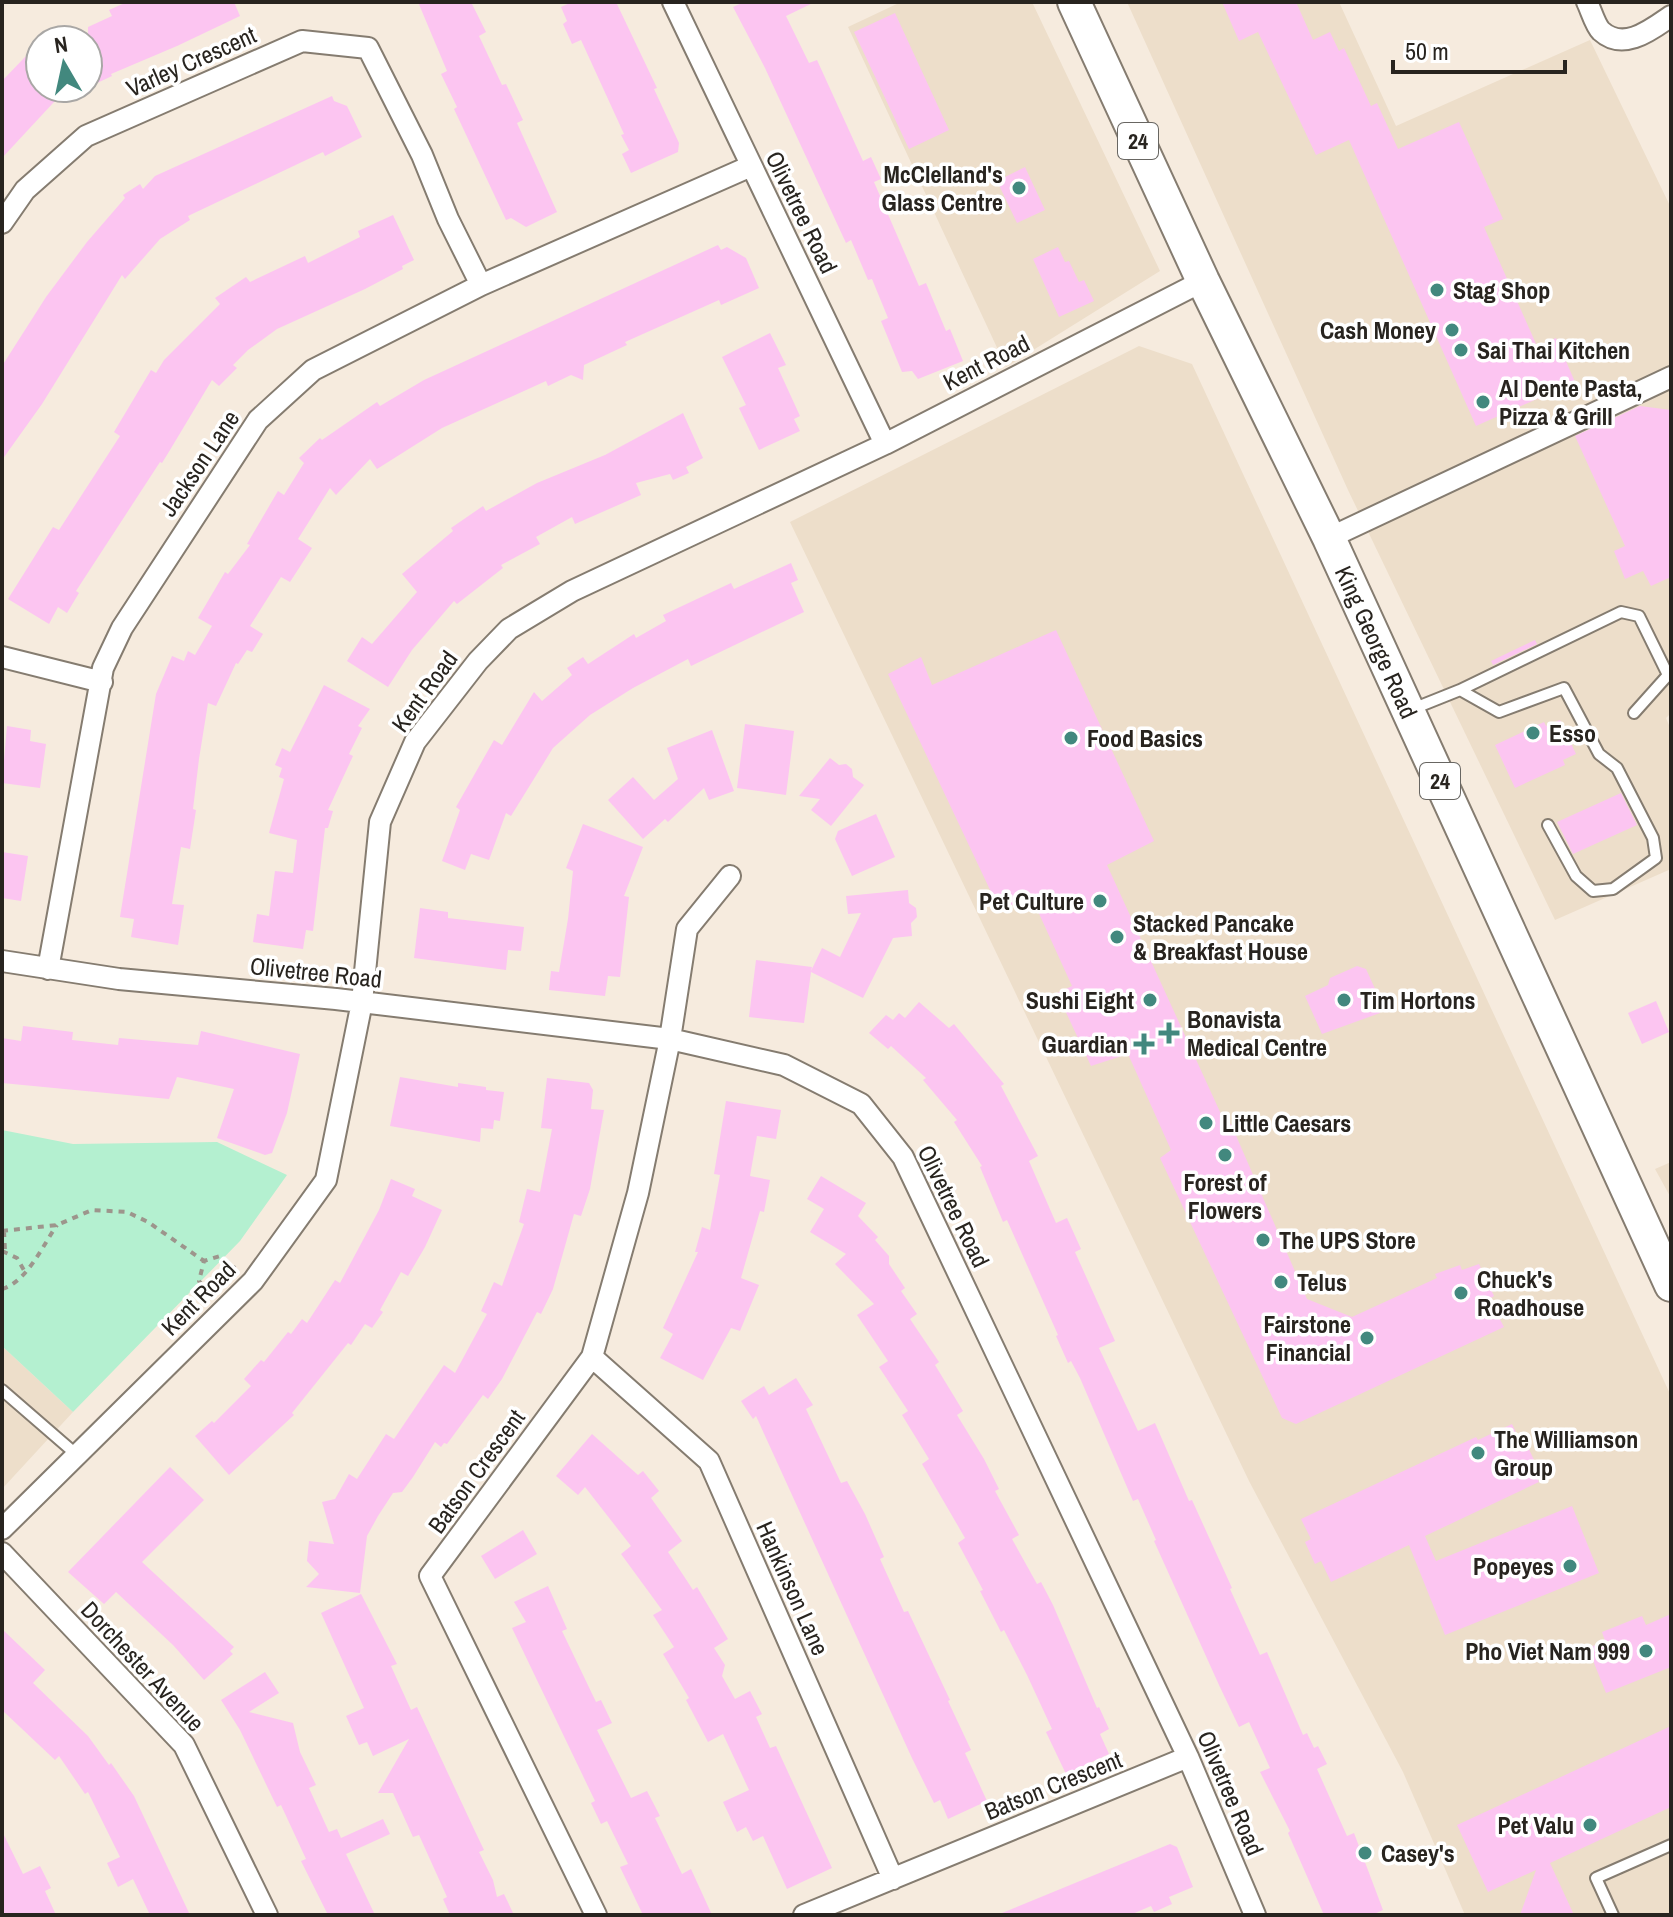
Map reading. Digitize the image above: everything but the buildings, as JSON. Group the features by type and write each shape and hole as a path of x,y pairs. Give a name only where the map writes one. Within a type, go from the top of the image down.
{"main road":[{"name":"King George Road","path":"1074,2 1203,281 1329,538 1671,1285"}],"street":[{"name":"Olivetree Road","path":"673,2 885,444"},
{"path":"1587,2 1600,31 1615,38 1637,39 1671,16"},
{"name":"Varley Crescent","path":"2,223 25,190 86,136 302,41 368,48 422,155 448,219 481,285"},
{"name":"Jackson Lane","path":"48,969 103,668 122,628 258,420 313,370 481,285 751,166"},
{"name":"Kent Road","path":"2,1529 253,1281 326,1180 362,1002 380,822 415,742 478,661 509,629 572,591 885,444 1203,281"},
{"path":"1329,538 1671,377"},
{"path":"2,657 102,682"},
{"name":"Batson Crescent","path":"596,1915 430,1576 592,1357 638,1193 670,1039 687,929 730,876"},
{"name":"Olivetree Road","path":"2,961 119,979 362,1002 670,1039 784,1065 861,1104 903,1157 1188,1757 1255,1915"},
{"name":"Hankinson Lane","path":"592,1357 709,1461 893,1879"},
{"name":"Dorchester Avenue","path":"2,1553 184,1745 267,1915"},
{"name":"Batson Crescent","path":"804,1915 1188,1757"}],"lane":[{"path":"1408,711 1460,690 1621,612 1639,616 1668,675 1634,713"},
{"path":"1460,690 1499,712 1564,688 1599,754 1617,768 1653,838 1656,858 1613,889 1593,891 1576,876 1548,825"},
{"path":"2,1390 77,1455"},
{"path":"1613,1915 1596,1878 1671,1845"}],"path":[{"path":"25,1272 17,1258 3,1251 3,1231 57,1225 92,1210 127,1212 148,1222 204,1261"},
{"path":"2,1289 10,1287 25,1272 57,1225"},
{"path":"204,1261 220,1256 253,1281"},
{"path":"204,1261 199,1281 223,1312"}],"shaded area":[{"path":"901,2 1032,2 1160,271 1006,367 848,27"},
{"path":"1127,2 1339,2 1396,126 1590,40 1671,208 1671,713 1666,718 1671,730 1671,869 1555,920 1348,490"},
{"path":"1139,346 1192,364 1671,1396 1671,1915 1465,1915 1403,1772 1249,1481 790,522"},
{"path":"1671,1162 1671,1198 1655,1169"},
{"path":"2,1346 73,1412 2,1489"}],"green space":[{"path":"2,1130 73,1144 217,1142 287,1175 240,1241 73,1412 2,1346"}],"place":[{"name":"McClelland's Glass Centre","path":"1019,188"},
{"name":"Stag Shop","path":"1437,290"},
{"name":"Cash Money","path":"1452,330"},
{"name":"Sai Thai Kitchen","path":"1461,350"},
{"name":"Al Dente Pasta, Pizza & Grill","path":"1483,402"},
{"name":"Esso","path":"1533,733"},
{"name":"Food Basics","path":"1071,738"},
{"name":"Pet Culture","path":"1100,901"},
{"name":"Stacked Pancake & Breakfast House","path":"1117,937"},
{"name":"Sushi Eight","path":"1150,1000"},
{"name":"Tim Hortons","path":"1344,1000"},
{"name":"Bonavista Medical Centre","path":"1169,1033"},
{"name":"Guardian","path":"1144,1044"},
{"name":"Little Caesars","path":"1206,1123"},
{"name":"Forest of Flowers","path":"1225,1155"},
{"name":"The UPS Store","path":"1263,1240"},
{"name":"Telus","path":"1281,1282"},
{"name":"Chuck's Roadhouse","path":"1461,1293"},
{"name":"Fairstone Financial","path":"1367,1338"},
{"name":"The Williamson Group","path":"1478,1453"},
{"name":"Popeyes","path":"1570,1566"},
{"name":"Pho Viet Nam 999","path":"1646,1651"},
{"name":"Pet Valu","path":"1590,1825"},
{"name":"Casey's","path":"1365,1853"}]}
